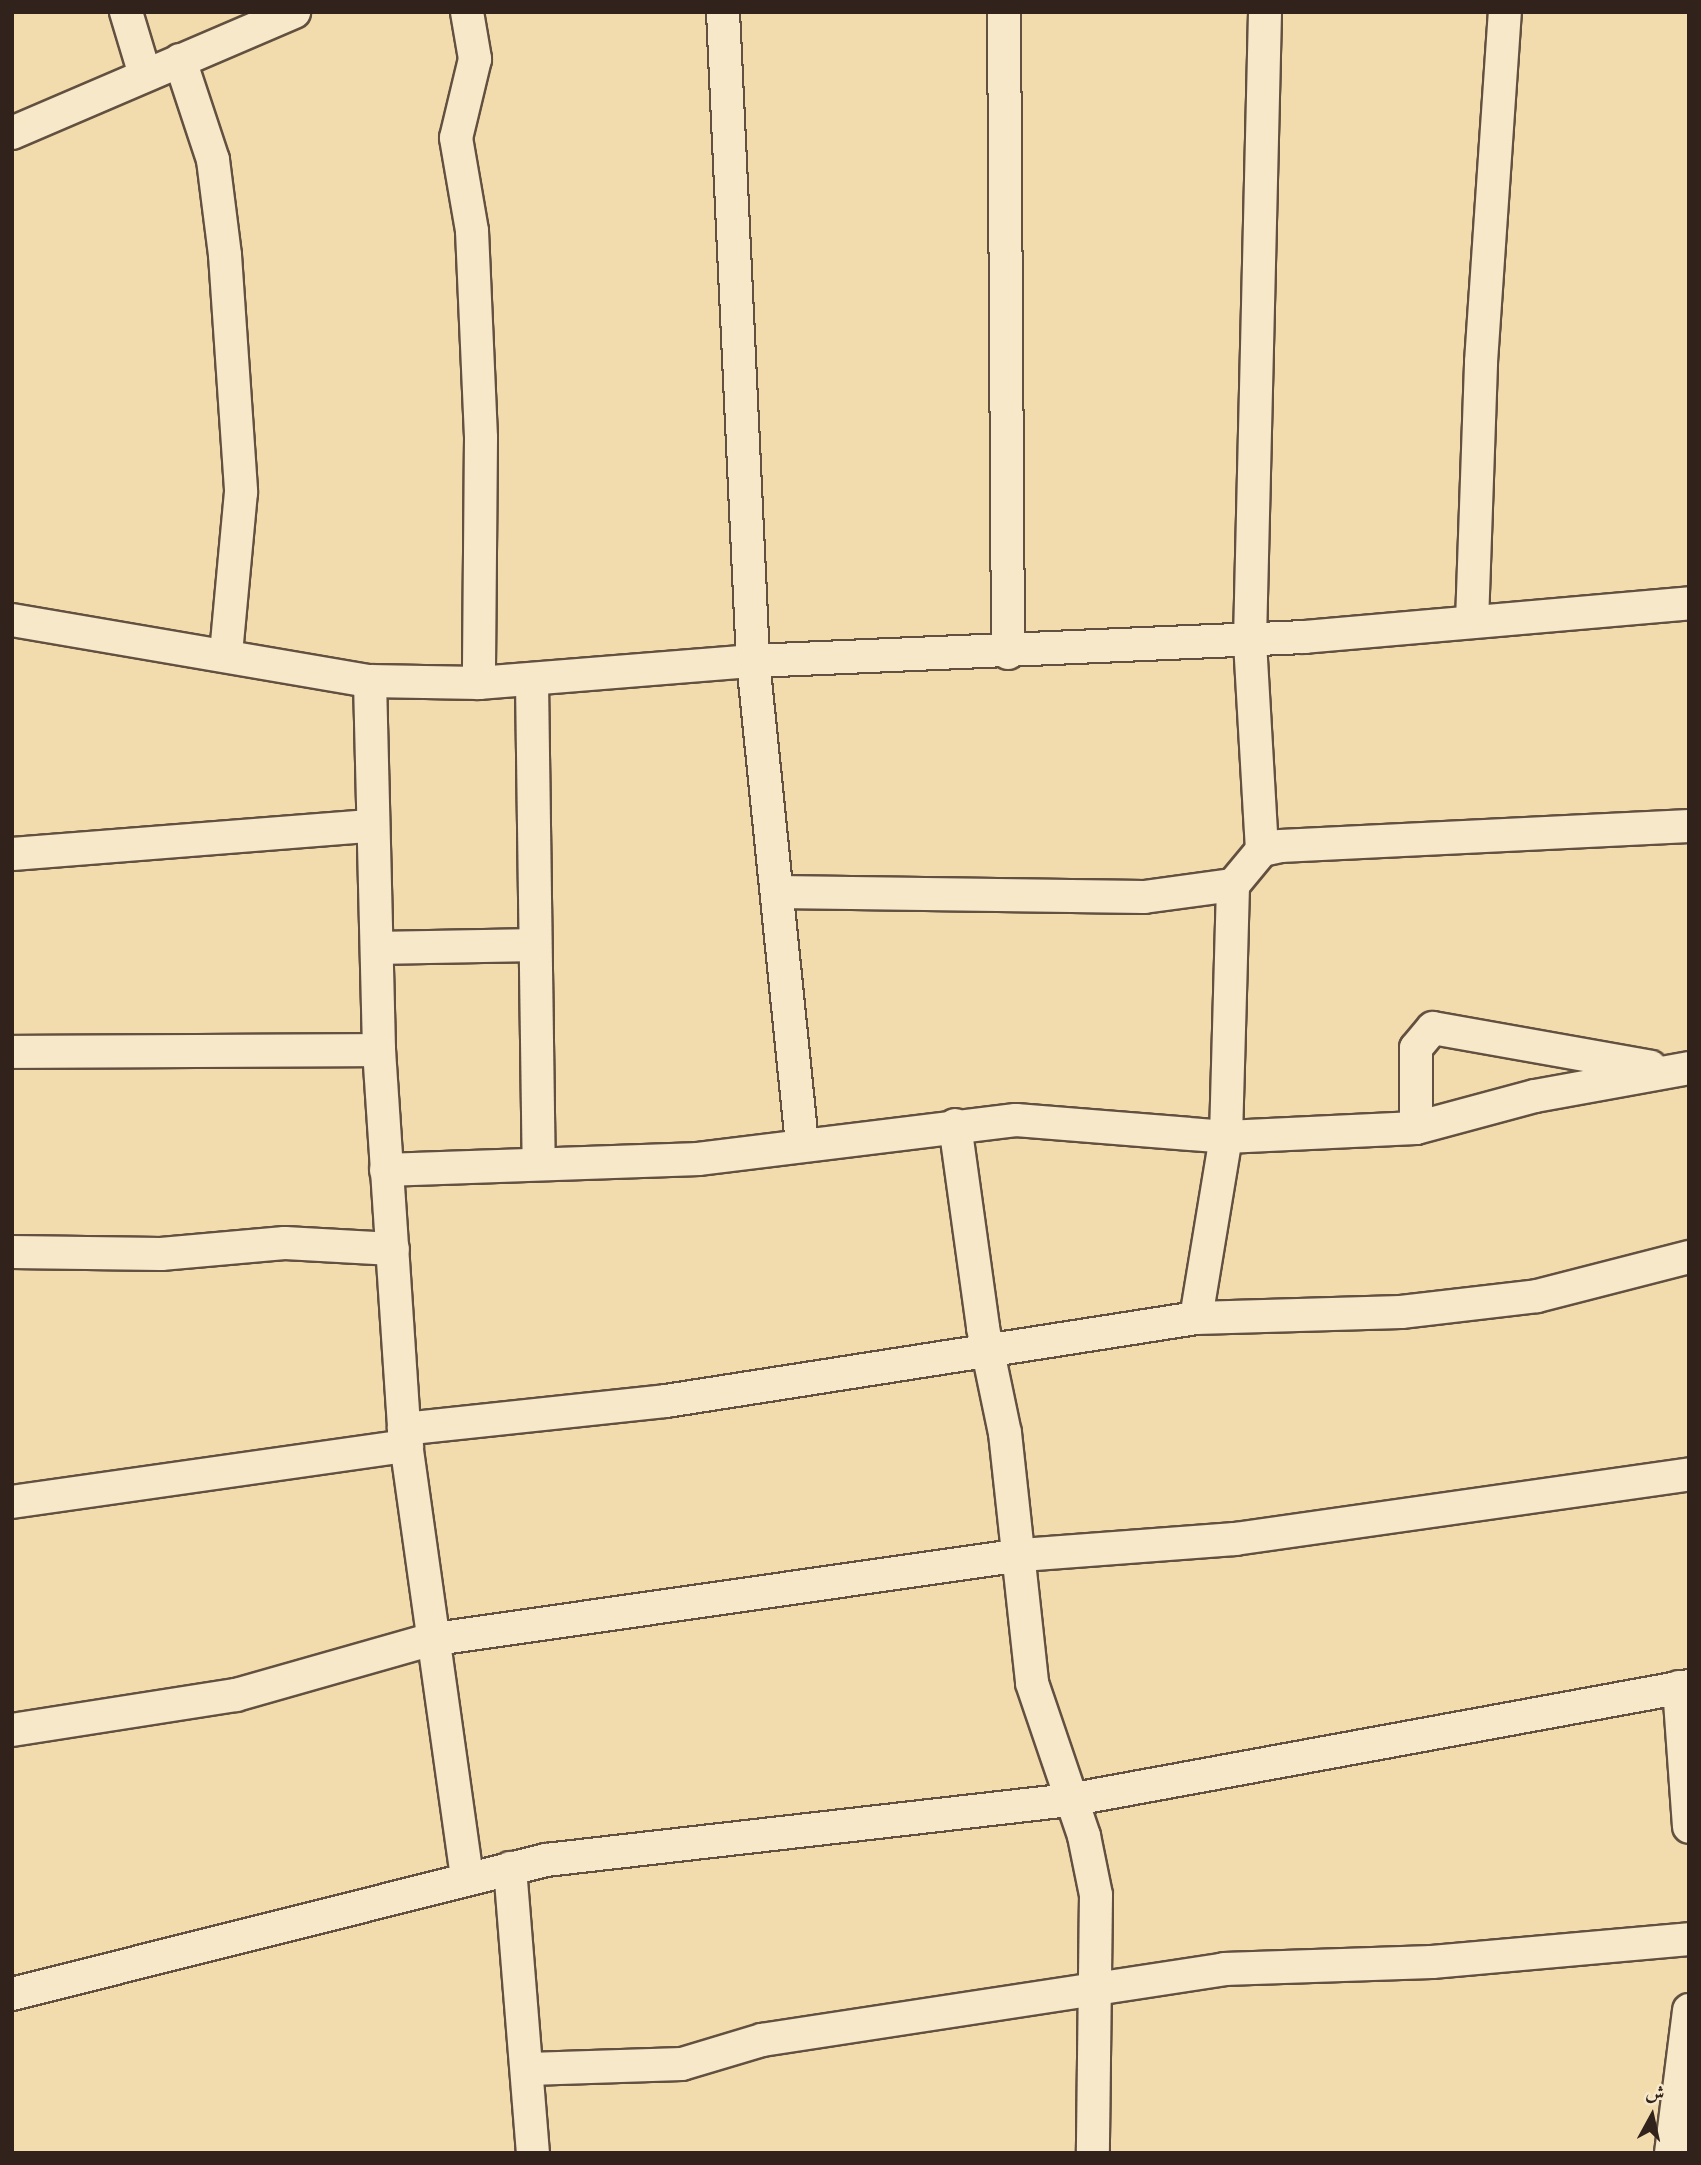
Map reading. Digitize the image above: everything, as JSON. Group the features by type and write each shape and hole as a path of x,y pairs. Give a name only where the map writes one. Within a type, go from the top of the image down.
{"street":[{"path":"126,12 145,75"},
{"path":"12,133 294,12"},
{"path":"467,12 475,59 456,138 472,231 481,438 479,683"},
{"path":"723,12 752,662 802,1143"},
{"path":"1004,12 1008,653"},
{"path":"1196,1318 1226,1137 1233,885 1262,850 1250,640 1265,12"},
{"path":"1472,622 1481,362 1505,12"},
{"path":"180,60 213,159 225,255 241,492 226,655"},
{"path":"12,620 370,681 479,683 532,682 752,662 1008,653 1250,640 1689,603"},
{"path":"370,681 370,825 379,1050 406,1437 429,1640 467,1879"},
{"path":"532,682 539,1161"},
{"path":"12,854 370,825"},
{"path":"1262,850 1689,826"},
{"path":"778,892 1144,897 1233,885"},
{"path":"377,948 535,945"},
{"path":"1416,1128 1416,1048 1433,1028 1681,1069"},
{"path":"12,1052 379,1050"},
{"path":"386,1170 539,1161 698,1159 802,1143 1016,1120 1226,1137 1416,1128 1545,1094 1681,1069"},
{"path":"956,1125 1021,1555 1020,1607 1032,1683 1096,1895 1093,2153"},
{"path":"12,1252 161,1254 285,1243 393,1249"},
{"path":"12,1502 406,1437 989,1353 1196,1318 1401,1312 1537,1296 1689,1257"},
{"path":"12,1731 236,1695 429,1640 1021,1555 1235,1539 1689,1474"},
{"path":"12,1994 510,1868 1069,1800 1684,1686 1689,1827"},
{"path":"510,1868 529,2069 533,2153"},
{"path":"529,2069 682,2064 762,2040 1093,1985 1224,1969 1446,1961 1689,1939"},
{"path":"1677,2147 1689,2010"}]}
